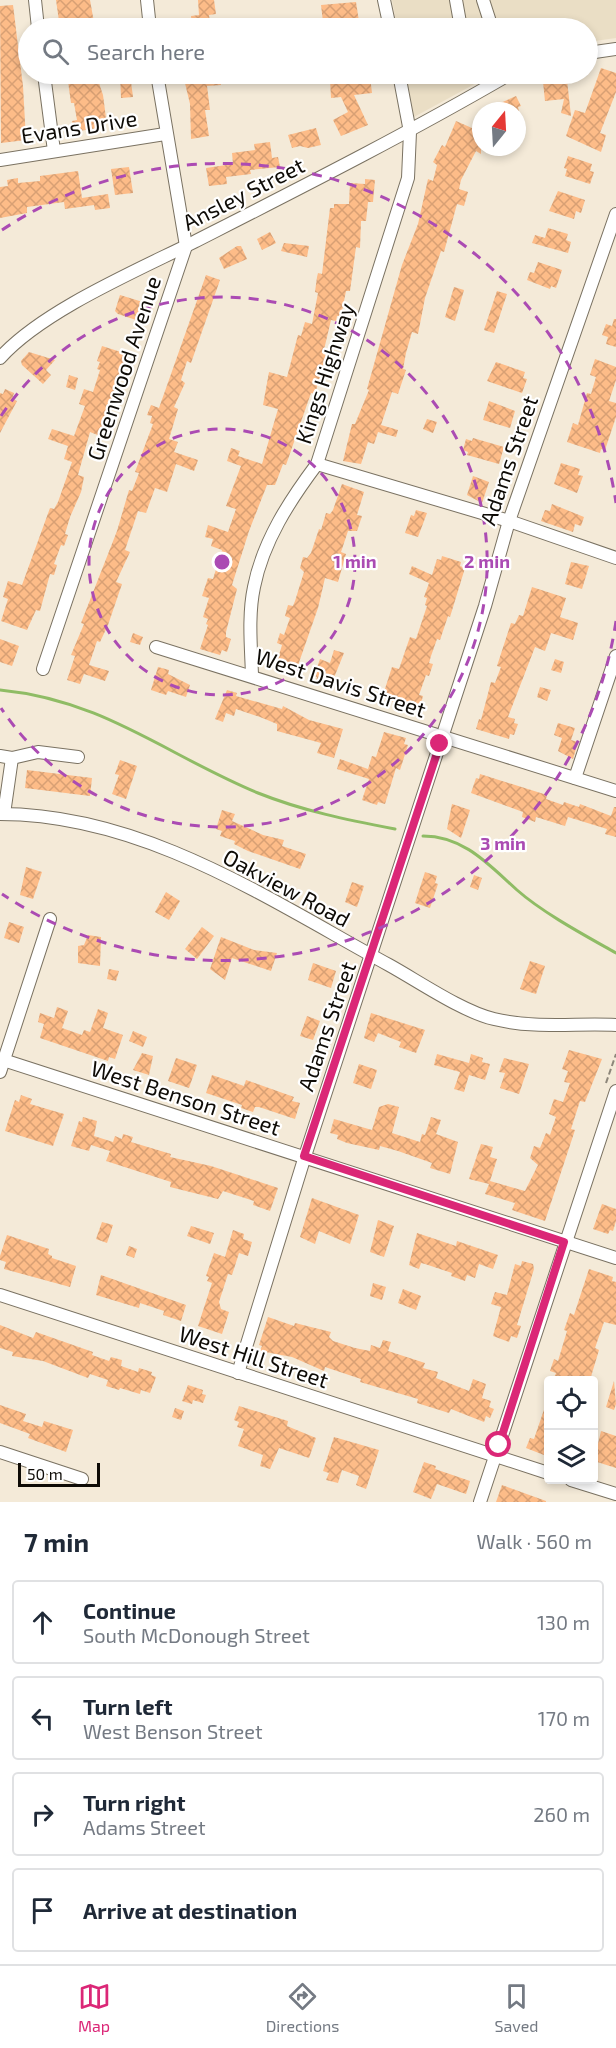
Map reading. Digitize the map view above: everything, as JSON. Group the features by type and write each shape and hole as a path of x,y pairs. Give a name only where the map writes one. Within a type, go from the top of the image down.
{"street":[{"path":"34,0 37,18"},
{"path":"147,0 149,18"},
{"path":"384,0 388,18"},
{"path":"456,0 459,18"},
{"path":"483,0 489,18"},
{"path":"598,52 616,49"},
{"path":"45,84 54,150"},
{"name":"Greenwood Avenue","path":"43,669 186,246 165,134 158,84"},
{"name":"Kings Highway","path":"252,675 254,586 269,543 289,501 317,464 408,178 410,132 401,84"},
{"name":"Ansley Street","path":"0,358 14,342 48,320 186,246 410,132 493,84"},
{"name":"Evans Drive","path":"0,160 165,134"},
{"name":"Adams Street","path":"238,1373 304,1156 372,956 485,606 509,521 616,214"},
{"path":"317,464 509,521 616,558"},
{"name":"West Davis Street","path":"156,647 252,675 616,791"},
{"path":"575,778 616,656"},
{"path":"2,814 6,757 38,752 78,757"},
{"name":"Oakview Road","path":"2,814 35,814 101,826 149,843 216,872 492,1019 548,1027 616,1025"},
{"path":"1,1064 50,919"},
{"name":"West Benson Street","path":"1,1064 304,1156 616,1258"},
{"path":"480,1502 564,1242 616,1091"},
{"name":"West Hill Street","path":"0,1295 544,1471"},
{"path":"0,1452 82,1479"},
{"path":"586,1484 616,1494"}],"shaded area":[{"path":"392,0 616,0 616,38 598,41 598,18 395,18"},
{"path":"408,84 475,84 414,117"}],"building":[{"path":"56,0 90,0 93,18 59,18"},
{"path":"198,0 214,0 216,14 209,15 209,18 191,18 191,16 199,15"},
{"path":"356,2 358,18 323,18 321,5"},
{"path":"13,5 18,46 18,84 23,84 26,140 1,143 0,6"},
{"path":"601,68 616,73 616,92 600,133 606,135 601,152 566,136 575,110 585,113 595,84 598,84"},
{"path":"68,84 99,84 106,118 101,119 103,127 74,132 72,121 77,120 74,103 71,103"},
{"path":"120,84 131,84 133,97 121,98"},
{"path":"185,84 221,84 207,86 210,110 205,110 209,136 191,139 190,104"},
{"path":"330,84 371,84 372,93 354,95 368,125 341,136 333,120 348,112 341,97 331,98"},
{"path":"543,84 567,84 571,116 561,113 564,99 545,101"},
{"path":"516,96 519,102 502,102"},
{"path":"456,121 472,128 473,156 459,189 468,192 464,206 457,204 444,252 441,251 425,298 418,334 412,332 403,369 406,370 398,394 392,392 381,425 398,430 396,437 378,432 374,444 368,442 361,464 343,461 352,424 355,424 369,390 367,389 402,265 418,224 428,179 433,181 437,165 433,162 442,145 445,147"},
{"path":"316,128 321,145 292,148 288,135"},
{"path":"270,142 272,158 278,157 280,167 250,170 251,174 226,177 227,184 209,186 206,168 233,164 232,153 255,150 254,144"},
{"path":"568,156 592,164 590,171 594,172 590,184 565,176 567,169 564,168"},
{"path":"129,167 133,193 115,195 111,169"},
{"path":"78,171 82,198 108,194 110,208 95,210 94,205 65,209 64,202 27,207 27,213 0,218 0,187 8,186 7,180 18,178 18,183 40,181 40,176"},
{"path":"365,179 375,180 373,202 368,202 366,221 361,221 360,248 356,247 350,291 346,291 341,316 337,316 336,321 331,320 323,354 326,355 315,394 311,393 286,465 283,464 275,485 267,485 249,531 232,585 237,589 226,632 226,637 231,639 227,652 222,650 220,655 200,649 208,625 206,624 208,619 203,617 209,598 202,596 208,578 213,579 222,550 211,546 213,539 205,537 208,525 228,532 236,509 226,506 241,466 227,461 231,448 240,451 238,456 262,464 278,409 263,405 269,372 287,377 298,335 301,336 305,322 312,324 318,293 315,292 317,277 318,273 322,274 330,208 334,208 334,204 349,204 350,183 365,184"},
{"path":"558,191 585,200 581,213 576,211 574,219 549,211"},
{"path":"548,228 568,234 566,240 571,242 568,253 532,243 535,235 545,238"},
{"path":"270,232 276,243 262,250 257,239"},
{"path":"284,243 309,246 307,257 281,251"},
{"path":"237,246 241,246 247,259 224,269 219,258"},
{"path":"538,262 562,270 556,288 551,286 550,289 527,280 530,272 534,273"},
{"path":"206,275 220,280 191,363 187,361 181,380 185,383 174,407 178,409 169,439 178,442 174,452 198,460 194,471 176,464 167,492 155,488 146,513 138,511 125,550 130,552 116,582 122,584 108,625 100,642 97,641 89,665 109,671 105,681 84,674 80,684 67,680 75,656 71,655 84,624 81,623 117,531 129,490 132,491 139,473 135,472 153,424 150,423 152,416 147,415 151,405 159,408"},
{"path":"454,287 464,290 455,321 445,317"},
{"path":"497,291 507,294 494,333 484,330"},
{"path":"120,295 146,303 142,315 138,314 136,320 118,314 115,311"},
{"path":"616,319 616,347 606,344 608,337 602,335 606,324 612,326"},
{"path":"102,346 124,353 123,359 126,360 112,398 107,430 102,429 100,436 90,432 78,475 84,477 81,492 70,517 65,534 68,535 64,546 61,545 54,564 57,565 54,575 50,574 40,611 36,610 27,630 1,621 8,599 3,597 8,581 22,585 50,508 54,509 58,502 72,462 64,459 68,446 48,439 52,429 74,436 85,406 79,404 84,389 93,392 100,370 97,369 100,362 97,361"},
{"path":"29,352 55,360 46,370 51,375 43,384 22,365 21,361"},
{"path":"595,359 616,367 616,380 609,401 616,403 616,417 605,450 601,449 600,453 567,442 573,423 578,425 587,393 591,394 596,377 590,375"},
{"path":"496,362 525,372 523,378 527,379 522,393 487,381"},
{"path":"69,375 78,378 75,390 66,387"},
{"path":"5,389 14,393 12,399 17,401 0,433 0,393 3,394"},
{"path":"489,401 515,411 510,428 483,420"},
{"path":"427,419 437,422 433,433 423,429"},
{"path":"473,438 504,447 499,464 467,455 468,452 463,450 466,439 472,441"},
{"path":"561,463 580,469 578,475 583,476 577,493 554,484"},
{"path":"473,476 489,482 482,503 467,495"},
{"path":"342,484 364,492 357,515 362,516 357,531 348,531 341,552 346,554 338,582 325,578 318,608 296,671 276,665 282,645 277,643 280,633 284,635 290,618 285,616 288,605 293,606 304,572 300,568 303,557 307,558 311,553 326,513 330,514 333,510"},
{"path":"552,504 584,517 581,526 575,524 573,532 541,521 545,510 550,511"},
{"path":"416,510 427,513 418,537 405,533 411,515 414,516"},
{"path":"442,556 461,562 460,566 465,568 450,617 448,616 440,640 437,639 431,656 429,663 433,664 429,676 426,675 419,695 423,696 419,710 382,698 392,667 399,669 410,637 416,639 427,606 425,605 427,598 424,597 429,583 409,574 412,566 432,575 437,559 441,560"},
{"path":"571,562 589,566 582,589 565,584"},
{"path":"532,587 566,598 560,617 578,623 573,640 551,633 545,651 535,647 508,717 515,719 514,723 518,724 514,735 510,734 509,739 476,729 479,719 481,720 491,682 495,683 501,667 497,666 511,623 515,624 519,615 523,616"},
{"path":"133,633 143,637 140,645 130,642"},
{"path":"0,639 19,646 12,666 0,662"},
{"path":"334,650 344,653 331,685 316,680 317,677 314,676 320,659 330,663"},
{"path":"555,659 564,662 561,673 551,670"},
{"path":"158,667 169,670 168,674 190,685 186,697 168,691 166,695 151,690"},
{"path":"540,687 551,690 547,701 537,697"},
{"path":"227,690 237,693 236,696 282,709 283,706 309,720 343,729 334,758 317,753 321,743 277,731 277,724 236,709 234,716 226,713 223,722 215,719"},
{"path":"558,723 575,728 571,740 578,742 573,759 558,751 562,738 554,735"},
{"path":"384,732 406,738 404,744 408,745 400,770 396,768 385,804 378,802 377,805 362,800 369,779 337,769 340,759 368,769 372,756 376,757"},
{"path":"120,760 137,766 126,799 112,794 119,775 115,774"},
{"path":"27,770 92,778 90,796 25,788"},
{"path":"480,774 547,795 546,799 563,805 564,802 579,807 580,804 611,816 616,807 616,837 605,834 607,829 568,817 565,826 536,817 535,822 522,817 523,812 471,793 476,778 479,779"},
{"path":"452,804 470,810 461,838 447,829"},
{"path":"222,810 235,814 232,821 263,835 284,840 282,846 306,854 300,869 248,851 234,844 235,841 220,836 222,831 216,829"},
{"path":"26,867 42,872 33,899 20,895"},
{"path":"425,872 437,876 435,883 438,884 430,908 415,903"},
{"path":"474,875 482,878 478,890 470,887"},
{"path":"352,882 364,886 357,907 345,902"},
{"path":"166,892 180,901 169,920 155,912"},
{"path":"9,922 24,927 19,943 4,938"},
{"path":"202,927 214,936 197,959 185,949"},
{"path":"88,935 101,937 100,966 78,963 78,946 84,945"},
{"path":"221,937 254,950 277,953 271,971 232,958 225,980 210,969"},
{"path":"530,961 545,966 536,994 520,989"},
{"path":"313,963 336,971 331,988 308,980"},
{"path":"109,969 119,971 116,981 107,979"},
{"path":"57,1007 68,1011 62,1028 82,1035 84,1030 90,1032 98,1009 108,1013 103,1028 123,1035 115,1059 109,1057 108,1061 40,1038 44,1024 38,1022 40,1013 54,1018"},
{"path":"371,1013 425,1030 416,1053 399,1047 401,1042 378,1033 374,1042 364,1038"},
{"path":"307,1016 320,1021 313,1040 300,1036"},
{"path":"133,1031 147,1037 143,1047 129,1041"},
{"path":"569,1050 602,1059 585,1102 580,1101 571,1129 575,1130 545,1221 512,1210 515,1203 485,1194 489,1184 469,1179 481,1144 493,1147 490,1157 497,1159 490,1181 525,1191 538,1165 530,1158 534,1146 540,1148 546,1133 550,1135 556,1117 549,1114 554,1099 563,1102 570,1083 564,1082 568,1071 562,1069"},
{"path":"142,1053 153,1056 149,1075 133,1070"},
{"path":"437,1054 469,1063 471,1054 483,1058 482,1062 490,1064 485,1080 469,1075 464,1092 454,1089 460,1072 434,1065"},
{"path":"176,1058 197,1065 189,1088 168,1081"},
{"path":"504,1058 529,1064 519,1094 500,1088 505,1073 499,1072"},
{"path":"359,1064 377,1070 371,1089 353,1083"},
{"path":"212,1075 244,1086 246,1080 294,1097 292,1101 300,1103 295,1119 259,1107 255,1107 253,1112 241,1108 242,1105 206,1093"},
{"path":"21,1095 32,1099 30,1104 64,1114 53,1146 5,1131 15,1100 19,1102"},
{"path":"388,1104 399,1107 392,1133 420,1142 431,1117 441,1120 436,1134 458,1142 450,1174 430,1168 432,1163 398,1151 380,1146 379,1150 347,1143 337,1139 338,1135 330,1133 334,1119 372,1130 379,1107"},
{"path":"83,1117 97,1121 94,1136 113,1142 115,1136 122,1139 123,1134 133,1137 131,1142 171,1154 170,1157 211,1166 278,1188 270,1211 253,1205 254,1201 223,1191 218,1199 170,1187 171,1182 106,1161 110,1151 91,1145 89,1151 71,1146 79,1121 82,1122"},
{"path":"312,1198 359,1215 350,1244 319,1231 315,1244 300,1237"},
{"path":"602,1204 616,1209 613,1231 610,1230 608,1234 593,1229"},
{"path":"378,1220 394,1226 384,1257 370,1252"},
{"path":"102,1222 113,1225 107,1243 96,1239"},
{"path":"191,1226 214,1233 210,1244 187,1236"},
{"path":"233,1230 244,1234 243,1239 252,1242 248,1256 239,1253 232,1275 228,1274 219,1302 221,1309 229,1312 222,1334 198,1326 212,1283 207,1281 209,1277 206,1276 214,1253 225,1257"},
{"path":"417,1233 456,1246 457,1241 498,1255 493,1269 479,1264 475,1278 467,1275 465,1281 451,1276 452,1273 425,1264 421,1263 419,1269 409,1265"},
{"path":"7,1235 49,1249 48,1254 52,1258 76,1266 70,1287 4,1269 6,1262 0,1260 0,1256"},
{"path":"129,1246 137,1249 134,1258 126,1255"},
{"path":"522,1261 533,1264 534,1269 517,1325 521,1326 517,1338 511,1336 509,1342 493,1336 501,1307 491,1304 495,1292 507,1295 515,1264 521,1266"},
{"path":"589,1269 613,1277 612,1281 616,1282 616,1325 604,1322 595,1348 599,1350 591,1376 555,1376 556,1373 550,1371 554,1359 558,1361 570,1313 574,1315"},
{"path":"101,1275 186,1305 181,1321 163,1315 164,1311 140,1303 139,1308 96,1295"},
{"path":"373,1283 386,1287 382,1300 370,1296"},
{"path":"403,1289 421,1296 416,1310 398,1303"},
{"path":"268,1317 294,1326 295,1323 331,1332 329,1337 333,1341 355,1348 370,1351 371,1345 380,1348 383,1340 391,1342 388,1351 425,1363 423,1368 438,1372 436,1378 469,1391 473,1379 486,1384 482,1398 491,1401 489,1407 494,1409 490,1418 486,1416 484,1422 451,1409 449,1413 417,1403 418,1399 360,1382 361,1379 325,1367 324,1371 292,1357 260,1351 262,1346 259,1345"},
{"path":"0,1325 33,1338 36,1332 93,1352 92,1355 109,1361 111,1357 122,1360 121,1366 138,1372 139,1368 152,1372 151,1375 156,1377 150,1393 141,1390 140,1394 120,1388 119,1390 106,1386 108,1380 90,1374 88,1378 43,1361 12,1356 13,1352 0,1348"},
{"path":"614,1381 616,1404 614,1410 606,1407"},
{"path":"188,1385 203,1390 202,1394 206,1395 203,1403 193,1400 192,1404 182,1401"},
{"path":"0,1405 26,1414 23,1421 42,1427 44,1421 73,1430 66,1452 28,1438 30,1434 0,1423"},
{"path":"239,1406 288,1421 287,1426 316,1438 309,1458 279,1448 270,1469 260,1466 263,1455 238,1446 244,1429 237,1427 239,1422 234,1420"},
{"path":"175,1408 184,1411 181,1420 172,1417"},
{"path":"544,1410 544,1455 526,1448 530,1438 534,1439"},
{"path":"601,1431 616,1436 616,1468 598,1462"},
{"path":"334,1437 379,1450 366,1489 356,1485 359,1476 342,1470 338,1483 326,1480 329,1473 323,1471"},
{"path":"424,1462 436,1466 435,1469 470,1481 466,1494 437,1484 431,1499 413,1492"},
{"path":"502,1485 546,1501 546,1502 496,1502"}],"waterway":[{"path":"0,690 37,696 103,717 225,778 292,805 395,829"},
{"path":"423,836 438,837 463,846 486,862 539,907 616,953"}],"route":[{"path":"440,744 372,956 304,1156 564,1242 499,1445"}]}
